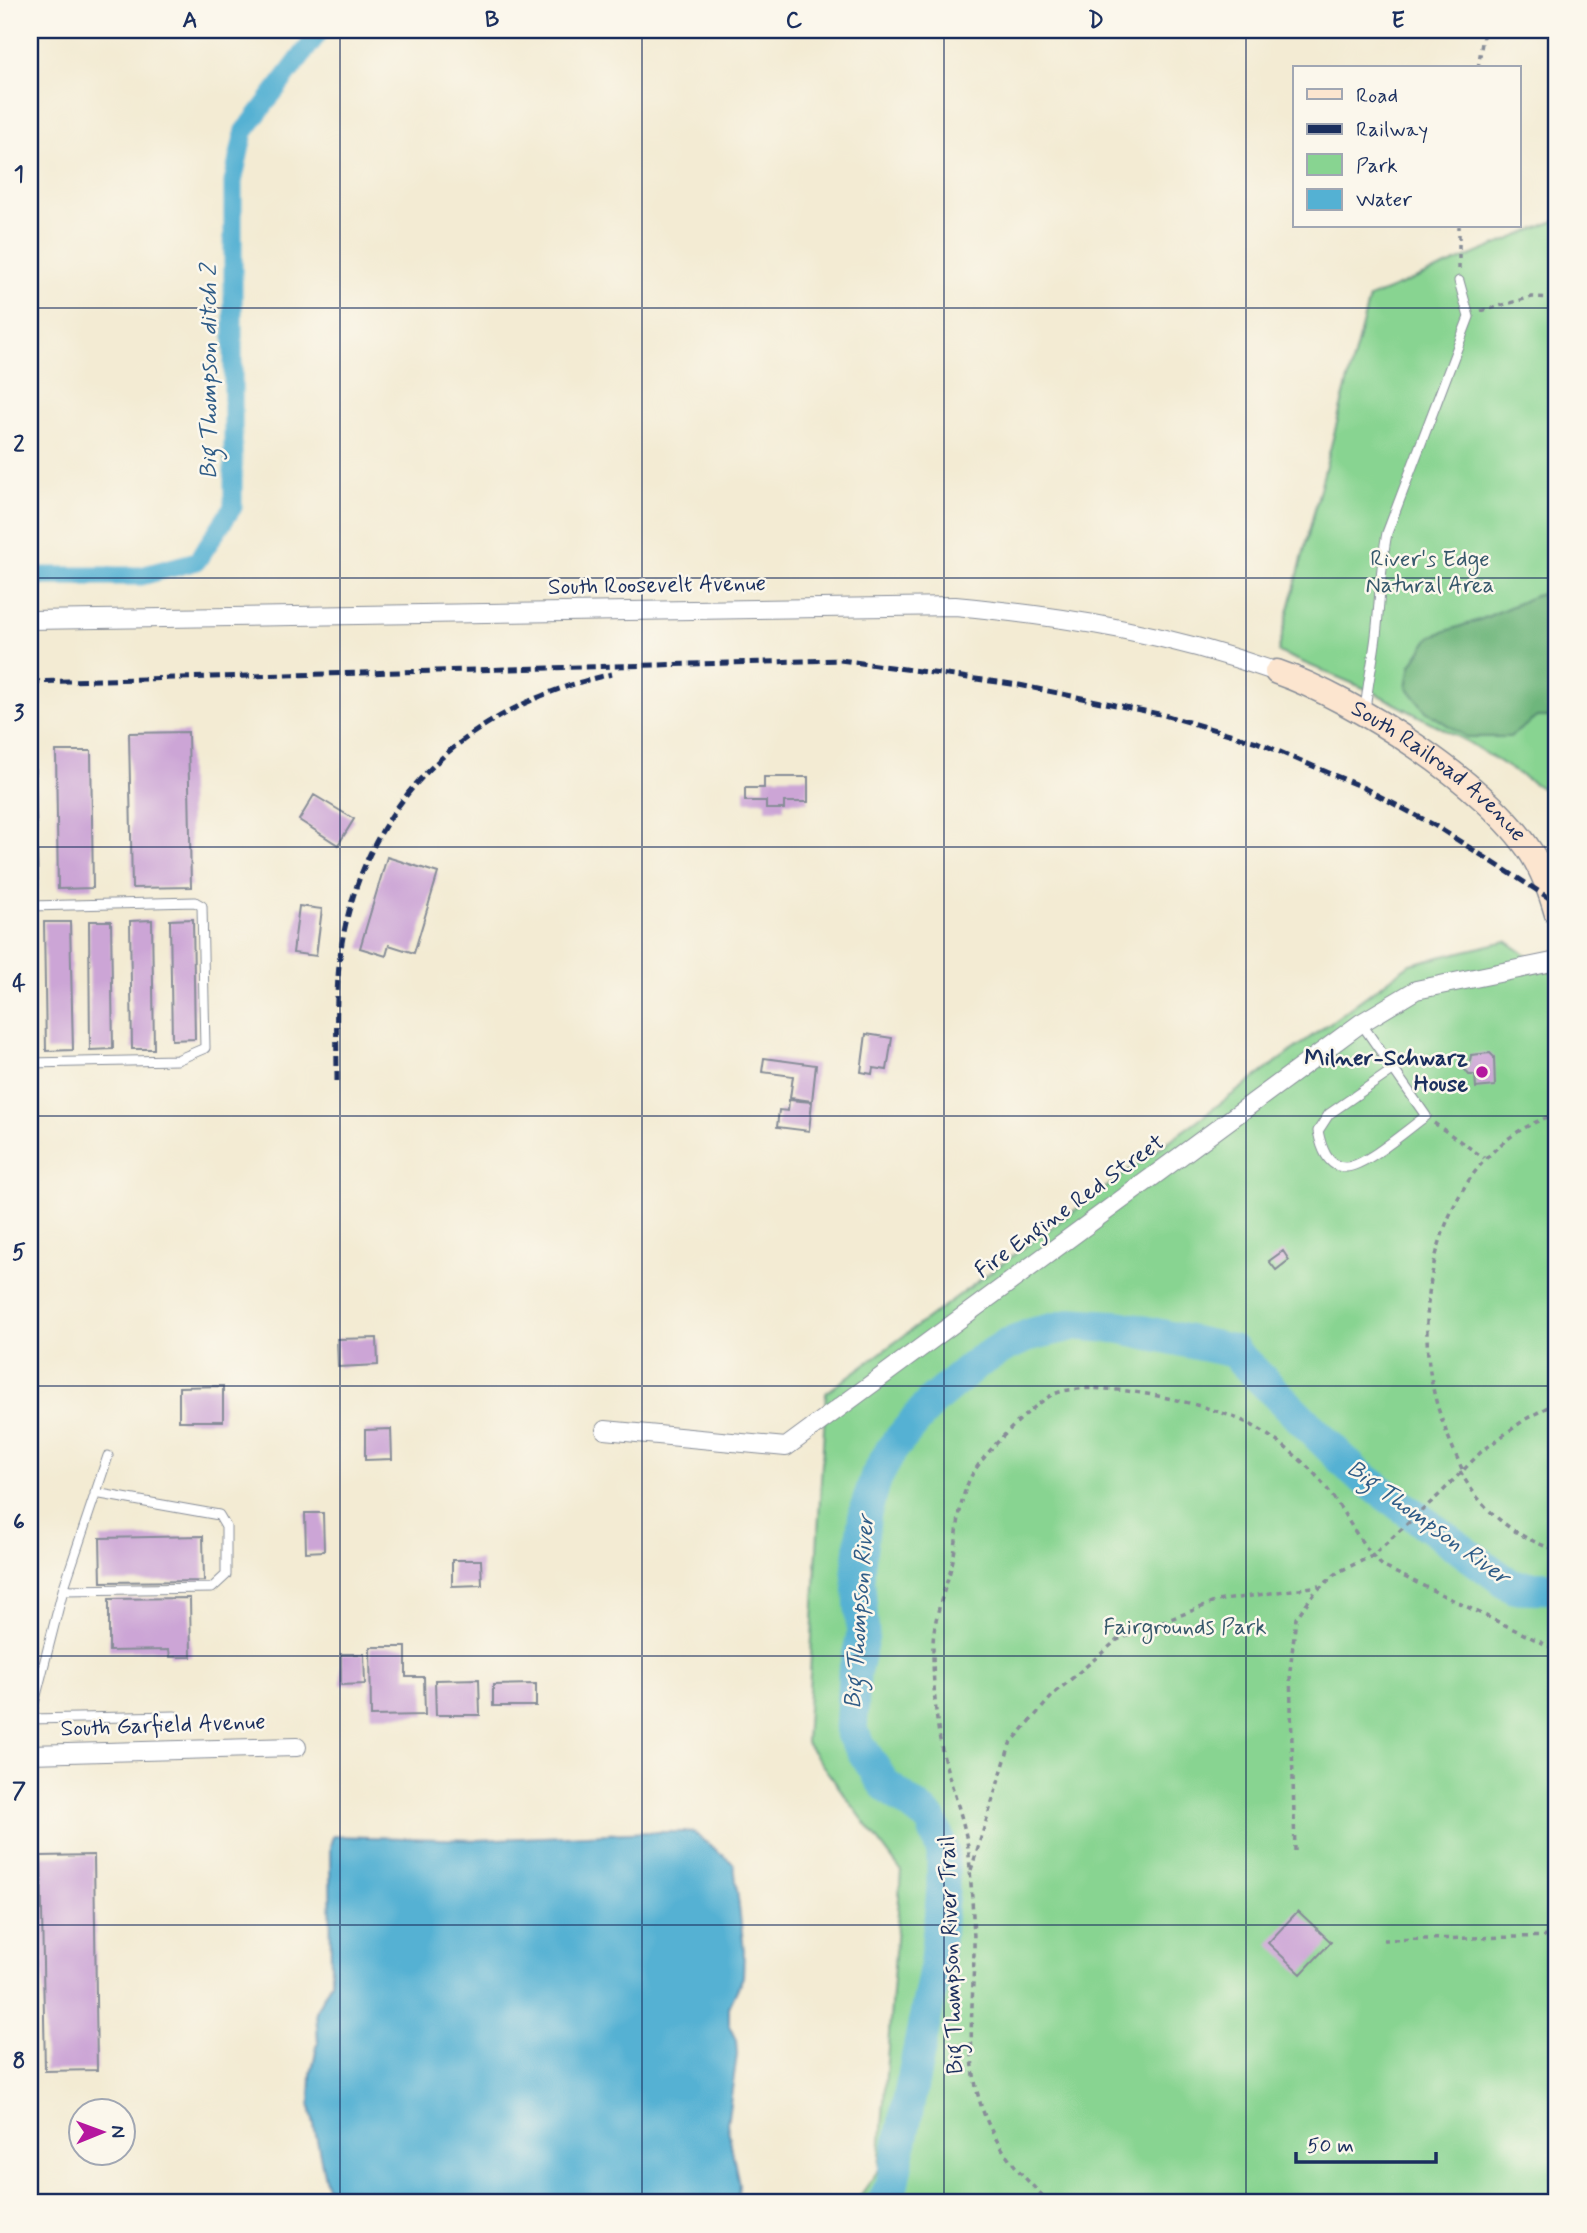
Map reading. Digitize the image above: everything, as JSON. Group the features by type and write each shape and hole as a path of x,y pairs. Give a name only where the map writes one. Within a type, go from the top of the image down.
{"street":[{"name":"South Roosevelt Avenue","path":"30,621 955,606 1105,624 1218,652 1277,672"},
{"name":"South Railroad Avenue","path":"1277,672 1315,685 1365,713 1461,782 1512,828 1544,874 1557,914"},
{"name":"Fire Engine Red Street","path":"605,1430 786,1447 1361,1023 1416,990 1557,961"},
{"name":"South Garfield Avenue","path":"30,1754 297,1747"}],"lane":[{"path":"1365,713 1367,680 1376,635 1380,568 1387,533 1469,317 1460,281"},
{"path":"30,906 195,902 202,906 205,1048 177,1060 30,1063"},
{"path":"1361,1023 1394,1069 1426,1116 1377,1151 1347,1167 1334,1164 1322,1151 1318,1131 1329,1114 1394,1069"},
{"path":"107,1456 63,1590 30,1719 175,1716"},
{"path":"63,1590 212,1588 226,1575 226,1527 219,1516 95,1493"}],"path":[{"path":"1478,66 1484,30"},
{"path":"1459,228 1460,281"},
{"path":"1469,317 1505,303 1532,297 1557,298"},
{"path":"1557,1114 1517,1132 1484,1158 1463,1186 1441,1243 1430,1294 1428,1351 1433,1391 1461,1470 1486,1507 1504,1525 1531,1541 1557,1550"},
{"path":"1426,1116 1484,1158"},
{"name":"Big Thompson River Trail","path":"1050,2203 1007,2155 982,2107 973,2076 969,2025 974,1939 970,1876 959,1802 941,1745 933,1649 935,1621 953,1561 960,1506 974,1473 993,1446 1050,1396 1077,1390 1179,1398 1252,1425 1315,1475 1333,1496 1372,1556 1398,1574 1557,1650"},
{"path":"1295,1851 1290,1671 1296,1618 1321,1586 1338,1572 1372,1556 1440,1494 1461,1470 1524,1420 1557,1402"},
{"path":"970,1876 990,1802 1010,1744 1055,1693 1117,1640 1217,1601 1321,1586"},
{"path":"1383,1941 1557,1936"}],"green space":[{"name":"River's Edge Natural Area","path":"1557,220 1557,798 1466,741 1373,692 1278,652 1369,298"},
{"path":"1544,592 1557,610 1557,717 1537,717 1510,737 1466,737 1426,711 1407,687 1411,665 1431,636 1482,619"},
{"name":"Fairgrounds Park","path":"1506,941 1557,976 1557,2203 855,2203 879,2169 901,1871 806,1743 826,1393 1410,964"}],"water":[{"path":"693,1832 734,1864 744,1950 743,1977 729,2007 729,2026 736,2040 737,2055 727,2124 739,2185 737,2203 330,2203 310,2106 311,2074 318,2042 316,2011 331,1982 330,1846 333,1836 476,1840"}],"building":[{"path":"188,732 191,887 132,888 129,733"},
{"path":"30,736 34,736 38,888 30,889"},
{"path":"56,751 91,751 93,888 58,889"},
{"path":"764,777 808,777 808,802 784,802 784,809 766,809 766,801 745,801 745,788 764,788"},
{"path":"314,795 354,819 338,845 299,820"},
{"path":"387,857 438,873 414,953 389,945 386,956 360,948"},
{"path":"299,906 322,909 316,956 293,953"},
{"path":"193,919 195,1039 172,1040 170,920"},
{"path":"152,920 154,1049 132,1049 130,921"},
{"path":"89,921 111,921 113,1049 90,1050"},
{"path":"44,922 70,922 73,1050 46,1051"},
{"path":"866,1034 892,1038 887,1070 873,1068 872,1074 861,1072"},
{"name":"Milner-Schwarz House","path":"1490,1053 1494,1057 1495,1086 1476,1088 1475,1075 1469,1075 1463,1067 1469,1066 1471,1055"},
{"path":"764,1058 816,1065 812,1101 790,1098 793,1076 762,1072"},
{"path":"789,1100 812,1102 809,1131 777,1127 779,1110 788,1111"},
{"path":"1283,1251 1289,1260 1276,1270 1269,1261"},
{"path":"377,1338 378,1365 338,1367 337,1339"},
{"path":"223,1386 223,1421 179,1421 179,1387"},
{"path":"391,1429 392,1459 365,1460 365,1430"},
{"path":"305,1513 323,1513 324,1551 306,1552"},
{"path":"203,1536 204,1581 101,1582 100,1538"},
{"path":"452,1560 481,1560 482,1585 452,1586"},
{"path":"190,1598 191,1657 170,1657 169,1650 109,1651 109,1599"},
{"path":"370,1647 406,1647 406,1677 424,1677 425,1715 371,1716"},
{"path":"341,1654 364,1654 365,1684 341,1685"},
{"path":"479,1679 480,1715 436,1715 435,1680"},
{"path":"536,1684 536,1706 493,1706 493,1685"},
{"path":"94,1855 97,2070 45,2071 41,1856"},
{"path":"1298,1911 1331,1942 1301,1974 1268,1943"}],"waterway":[{"name":"Big Thompson ditch 2","path":"30,576 141,576 197,561 233,507 233,182 244,132 321,30"},
{"name":"Big Thompson River","path":"883,2203 892,2185 935,1970 943,1890 943,1852 931,1820 884,1784 851,1732 854,1674 863,1635 858,1571 865,1513 876,1478 891,1450 931,1402 977,1363 1005,1346 1032,1334 1076,1324 1120,1327 1233,1351 1355,1472 1513,1587 1557,1588"}],"railway":[{"path":"30,682 840,660 1019,685 1164,715 1257,742 1364,788 1434,825 1557,903"},
{"path":"337,1081 337,987 344,932 358,882 379,836 406,796 438,761 475,732 517,707 563,688 612,674"}],"place":[{"name":"Milner-Schwarz House","path":"1482,1072"}]}
